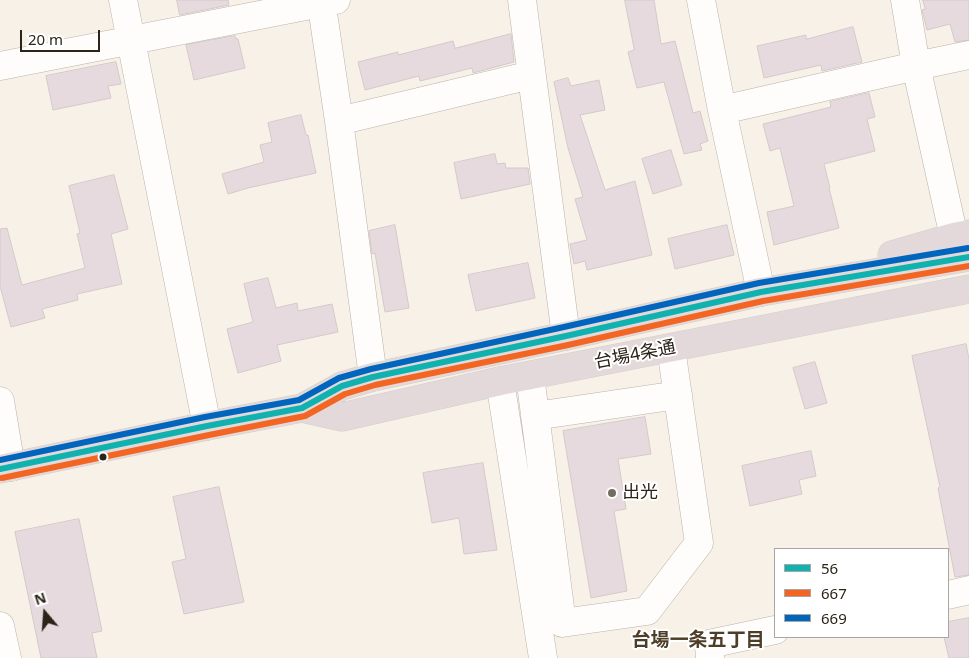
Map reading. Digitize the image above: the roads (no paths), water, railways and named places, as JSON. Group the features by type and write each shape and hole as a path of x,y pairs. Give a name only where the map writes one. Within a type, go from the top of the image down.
{"highway":[{"name":"台場4条通","path":"6,468 302,408 342,386 373,377 761,292 964,243"},
{"name":"台場4条通","path":"302,408 342,417 500,381 969,289"}],"street":[{"path":"123,0 206,426"},
{"path":"522,0 566,336"},
{"path":"701,0 722,110 761,292"},
{"path":"905,0 916,66 964,243"},
{"path":"0,66 326,1 339,121 373,377"},
{"path":"722,110 969,55"},
{"path":"339,121 531,75"},
{"path":"530,376 562,623 647,611 698,543 671,348"},
{"path":"500,381 543,658"},
{"path":"535,416 678,394"},
{"path":"0,401 6,468"},
{"path":"949,594 969,590"},
{"path":"0,626 7,658"},
{"path":"710,658 708,644 774,630"}],"place":[{"name":"出光","path":"612,493"}],"district":[{"name":"台場一条五丁目","path":"698,641"}]}
